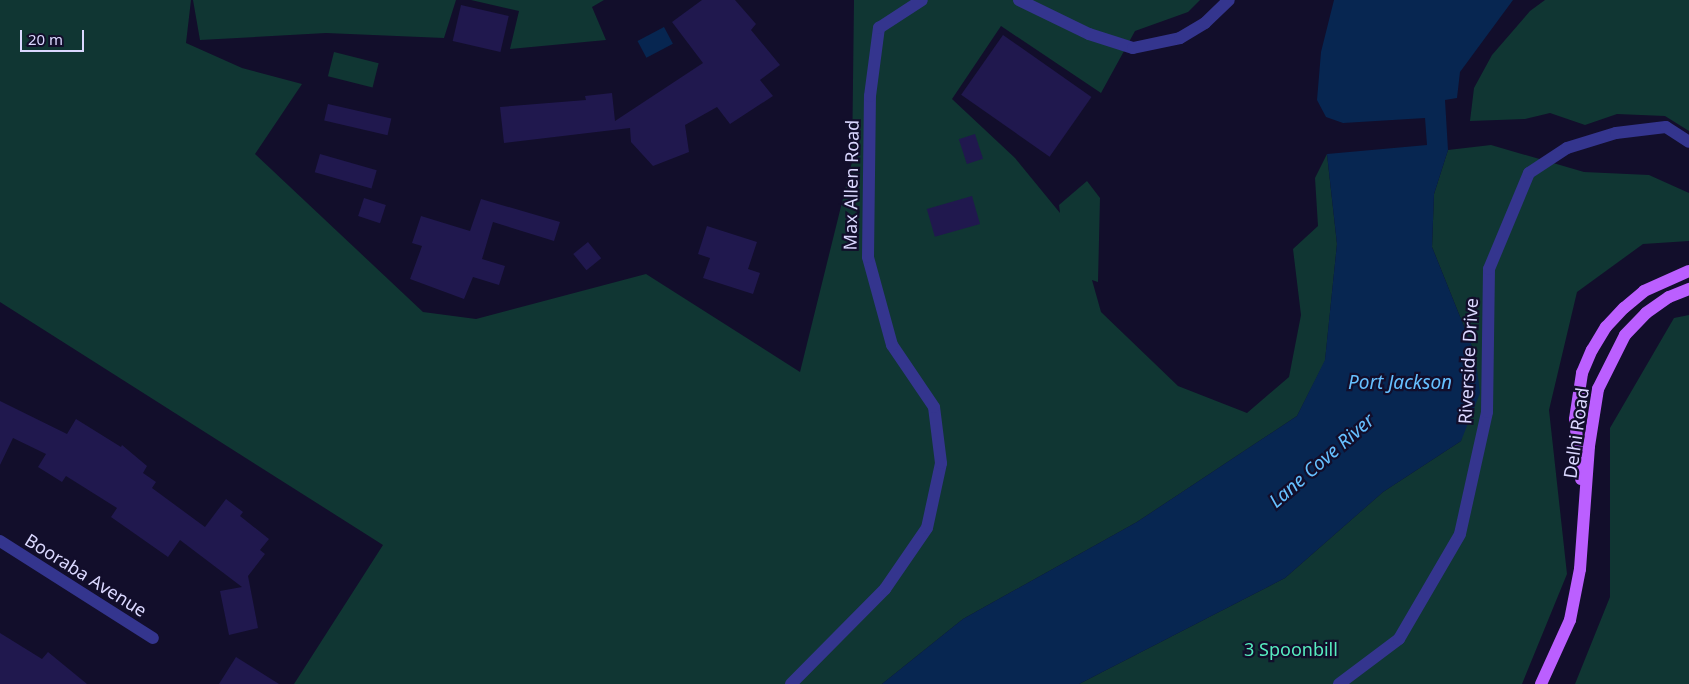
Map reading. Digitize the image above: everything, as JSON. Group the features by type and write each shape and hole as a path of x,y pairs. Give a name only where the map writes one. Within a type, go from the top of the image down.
{"main road":[{"name":"Delhi Road","path":"1584,501 1574,419 1582,373 1592,350 1606,327 1638,297 1667,279 1689,271"},
{"name":"Delhi Road","path":"1541,684 1570,620 1584,532 1584,501 1592,417 1598,389 1609,363 1626,335 1646,313 1669,297 1689,289"}],"street":[{"name":"Max Allen Road","path":"791,684 885,589 927,528 941,463 934,407 892,346 868,257 870,96 880,28 922,0"},
{"path":"1019,0 1088,34 1133,48 1180,38 1205,24 1229,0"},
{"name":"Riverside Drive","path":"1339,684 1399,639 1460,534 1487,412 1489,269 1529,173 1567,148 1616,133 1666,127 1689,142"},
{"name":"Booraba Avenue","path":"0,541 153,638"}],"green space":[{"path":"0,0 191,0 186,43 242,68 302,84 255,154 423,312 476,319 646,274 800,372 852,162 854,0 1200,0 1188,12 1135,31 1101,93 1001,26 952,99 1015,158 1060,213 1059,205 1087,181 1100,198 1098,282 1092,280 1101,312 1178,386 1247,413 1289,377 1301,315 1293,249 1318,226 1315,178 1327,154 1337,244 1325,361 1297,416 1137,522 963,619 882,684 294,684 383,545 0,302"},
{"path":"193,0 456,0 444,38 326,33 200,40"},
{"path":"471,0 604,0 592,7 606,40 510,49 519,11"},
{"path":"1545,0 1689,0 1689,131 1665,116 1617,114 1585,125 1550,113 1525,119 1470,121 1474,88 1492,55 1530,11"},
{"path":"334,52 379,63 373,87 328,76"},
{"name":"3 Spoonbill","path":"1491,145 1584,172 1649,175 1689,193 1689,241 1643,244 1577,292 1549,410 1567,574 1522,684 1079,684 1285,578 1383,492 1461,441 1475,354 1432,247 1434,194 1448,150"},
{"path":"1689,315 1689,684 1575,684 1610,597 1610,428 1674,318"}],"water":[{"name":"Port Jackson","path":"1334,0 1513,0 1460,72 1457,98 1445,100 1448,150 1434,194 1432,247 1475,354 1480,393 1461,441 1383,492 1285,578 1079,684 882,684 963,619 1137,522 1297,416 1325,360 1337,244 1327,154 1427,145 1425,118 1343,123 1326,117 1317,100 1321,52"},
{"path":"664,27 673,44 646,58 638,41"}],"building":[{"path":"702,0 735,0 756,24 751,30 780,65 760,80 773,96 730,124 717,107 685,125 689,152 653,166 631,142 630,128 504,143 500,107 586,100 585,96 612,93 615,121 703,63 672,22"},
{"path":"461,5 509,16 500,52 453,41"},
{"path":"1003,35 1091,97 1050,157 961,95"},
{"path":"328,104 391,119 388,135 324,121"},
{"path":"975,134 983,159 967,164 959,139"},
{"path":"320,154 377,170 371,189 315,172"},
{"path":"972,196 980,224 935,237 927,209"},
{"path":"364,198 386,205 380,223 358,216"},
{"path":"481,199 560,222 554,241 493,222 482,259 505,266 499,285 473,277 464,299 410,279 422,246 412,243 421,216 470,231"},
{"path":"707,226 757,242 748,269 760,273 753,294 703,278 710,258 698,254"},
{"path":"588,242 601,258 586,270 573,254"},
{"path":"0,401 67,434 76,419 121,447 122,445 147,466 143,473 156,482 152,488 205,527 226,499 243,512 240,516 269,539 260,550 265,554 248,576 258,628 229,635 220,591 242,587 180,540 168,557 111,517 117,508 66,476 62,482 38,467 46,454 13,438 0,465"},
{"path":"0,633 42,659 48,652 87,684 0,684"},
{"path":"236,657 279,684 219,684"}],"water label":[{"name":"Lane Cove River","path":"1322,461"}]}
